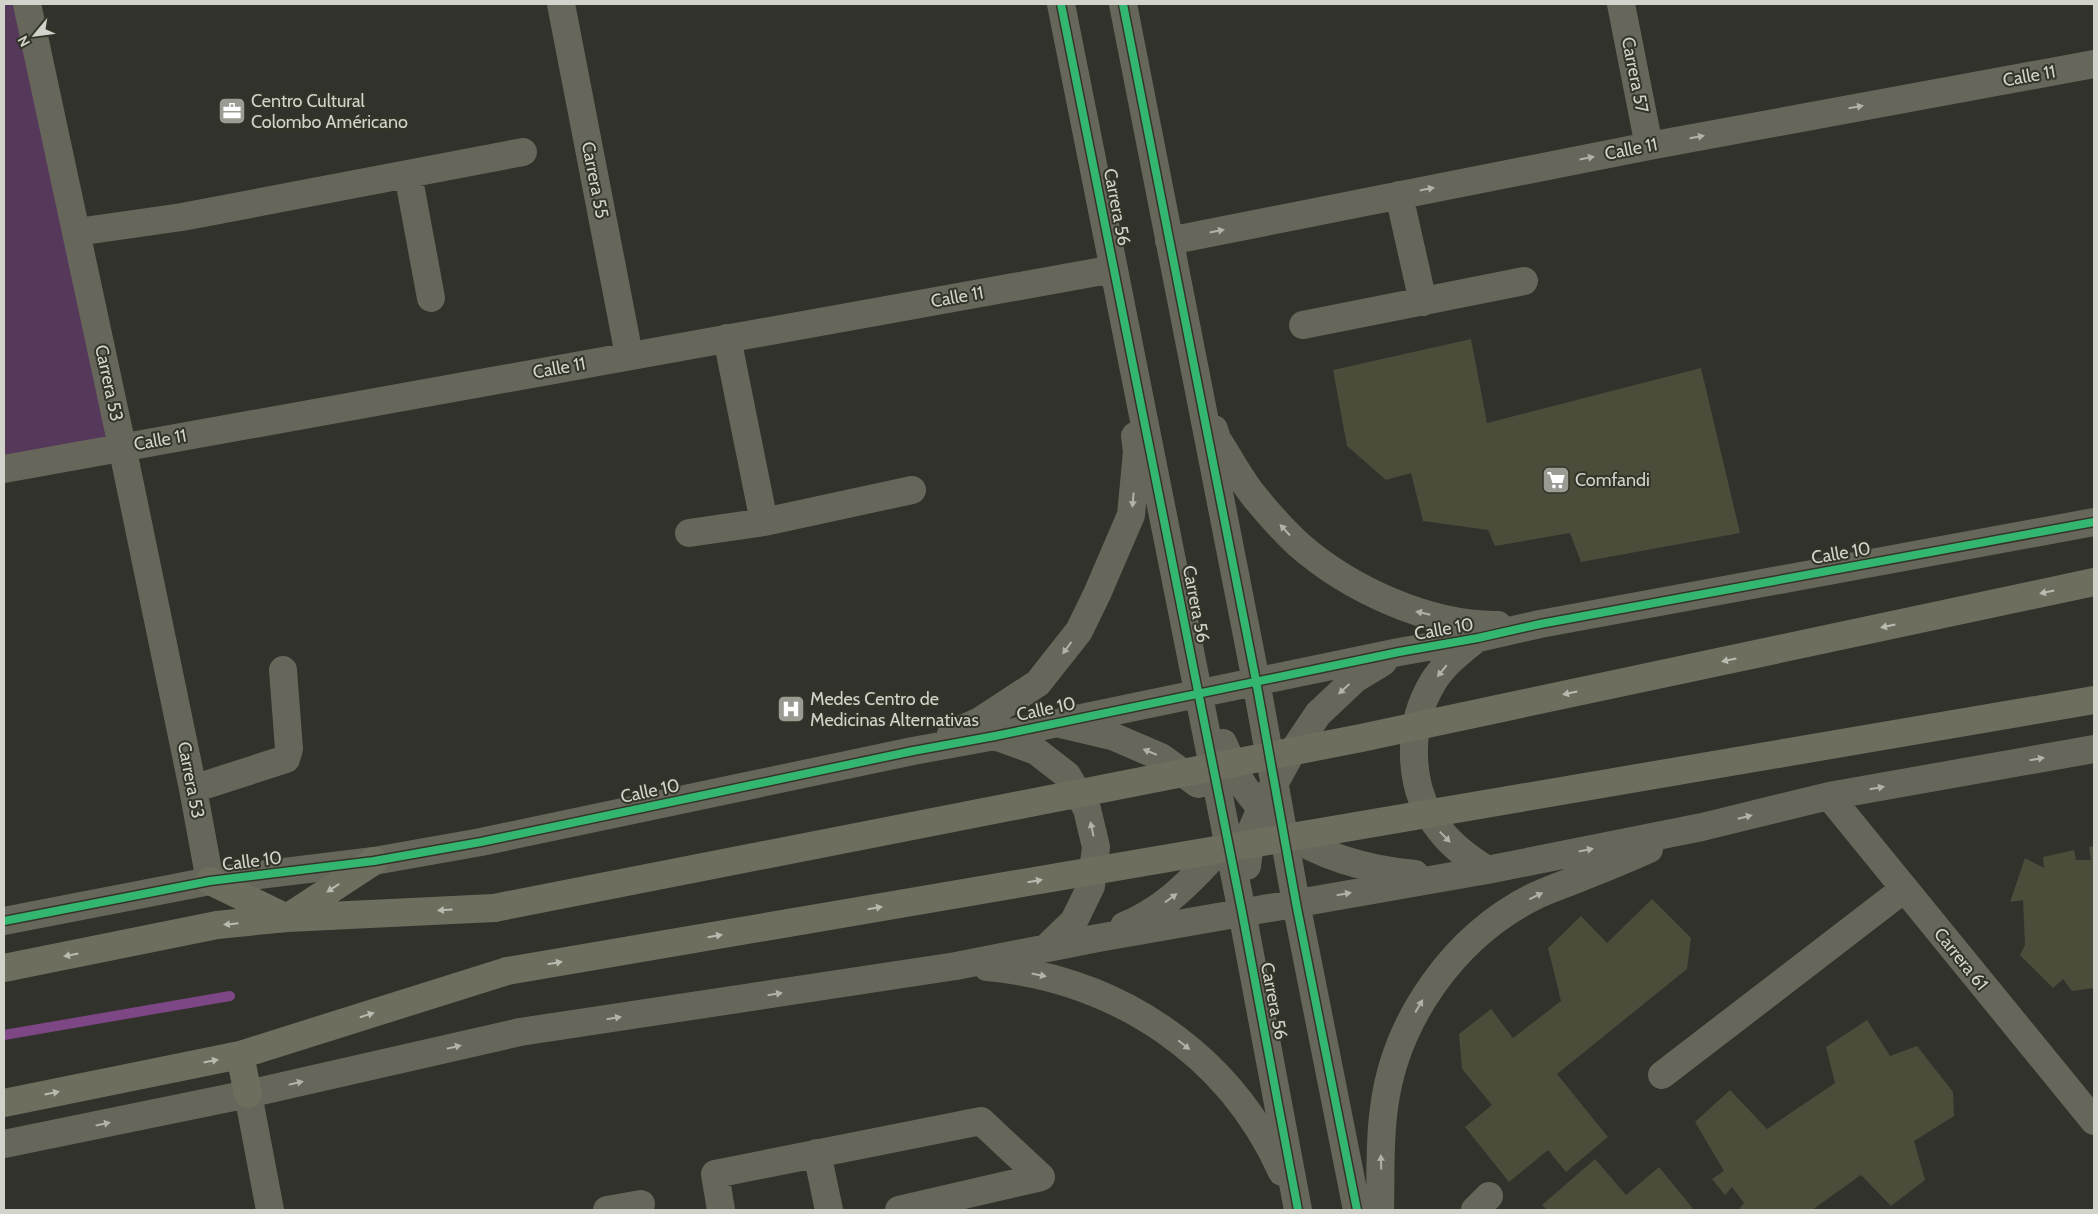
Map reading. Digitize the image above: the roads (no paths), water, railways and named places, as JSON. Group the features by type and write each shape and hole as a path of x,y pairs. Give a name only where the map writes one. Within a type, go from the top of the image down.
{"main road":[{"path":"4,968 218,925 287,918 494,908 1361,738 2094,582"},
{"path":"4,1103 240,1055 507,971 2094,700"},
{"path":"287,918 374,862"},
{"path":"210,881 287,918"},
{"path":"240,1055 248,1094"}],"street":[{"name":"Carrera 53","path":"27,4 122,446 193,789 210,881"},
{"name":"Carrera 55","path":"561,4 630,355"},
{"name":"Carrera 56","path":"1061,4 1198,693 1248,803 1283,830 1357,1210"},
{"name":"Carrera 56","path":"1123,4 1256,681 1248,803 1227,840 1297,1210"},
{"name":"Carrera 57","path":"1621,4 1649,146"},
{"name":"Calle 11","path":"1169,241 1649,146 2094,64"},
{"path":"77,232 182,217 523,152"},
{"path":"408,174 432,298"},
{"path":"1398,195 1423,302"},
{"name":"Calle 11","path":"4,469 122,446 1114,269"},
{"path":"1303,325 1524,281"},
{"path":"727,338 764,522"},
{"path":"913,751 980,721 1038,683 1079,631 1098,594 1131,515 1136,452 1129,344"},
{"path":"1195,376 1218,439 1253,495 1298,544 1352,583 1413,610 1478,625 1540,624"},
{"path":"690,533 764,522 912,490"},
{"name":"Calle 10","path":"4,921 210,881 374,862 481,842 913,751 995,736 1053,722 1540,624 2094,522"},
{"path":"1478,638 1448,664 1433,682 1420,710 1414,741 1415,772 1424,802 1439,830 1461,852 1486,870"},
{"path":"1242,912 1248,803 1318,714 1355,679 1399,652"},
{"path":"193,789 286,759 289,749 283,670"},
{"path":"1053,722 1112,736 1161,757 1248,803 1296,903"},
{"path":"995,736 1036,751 1066,776 1088,809 1096,847 1091,886 1074,921 1046,948"},
{"path":"4,1144 248,1094 520,1032 956,966 1098,938 1486,870 1702,827 1829,796 2094,749"},
{"name":"Carrera 61","path":"1829,796 2094,1120"},
{"path":"1380,1210 1382,1126 1388,1083 1396,1055 1413,1017 1444,970 1458,954 1488,927 1532,898 1702,827"},
{"path":"1283,830 1304,842 1347,861 1392,872 1439,877"},
{"path":"1098,938 1143,918 1183,889 1227,840"},
{"path":"1662,1075 1904,889"},
{"path":"956,966 1021,971 1061,980 1114,1000 1170,1033 1219,1077 1240,1102 1276,1158 1297,1210"},
{"path":"248,1094 270,1210"},
{"path":"721,1210 715,1174 981,1121 1041,1177 899,1210"},
{"path":"817,1154 829,1210"},
{"path":"607,1210 641,1204"}],"waterway":[{"path":"4,1035 230,996"}],"place":[{"name":"Centro Cultural Colombo Américano","path":"232,111"},
{"name":"Comfandi","path":"1556,480"},
{"name":"Medes Centro de Medicinas Alternativas","path":"791,709"}]}
